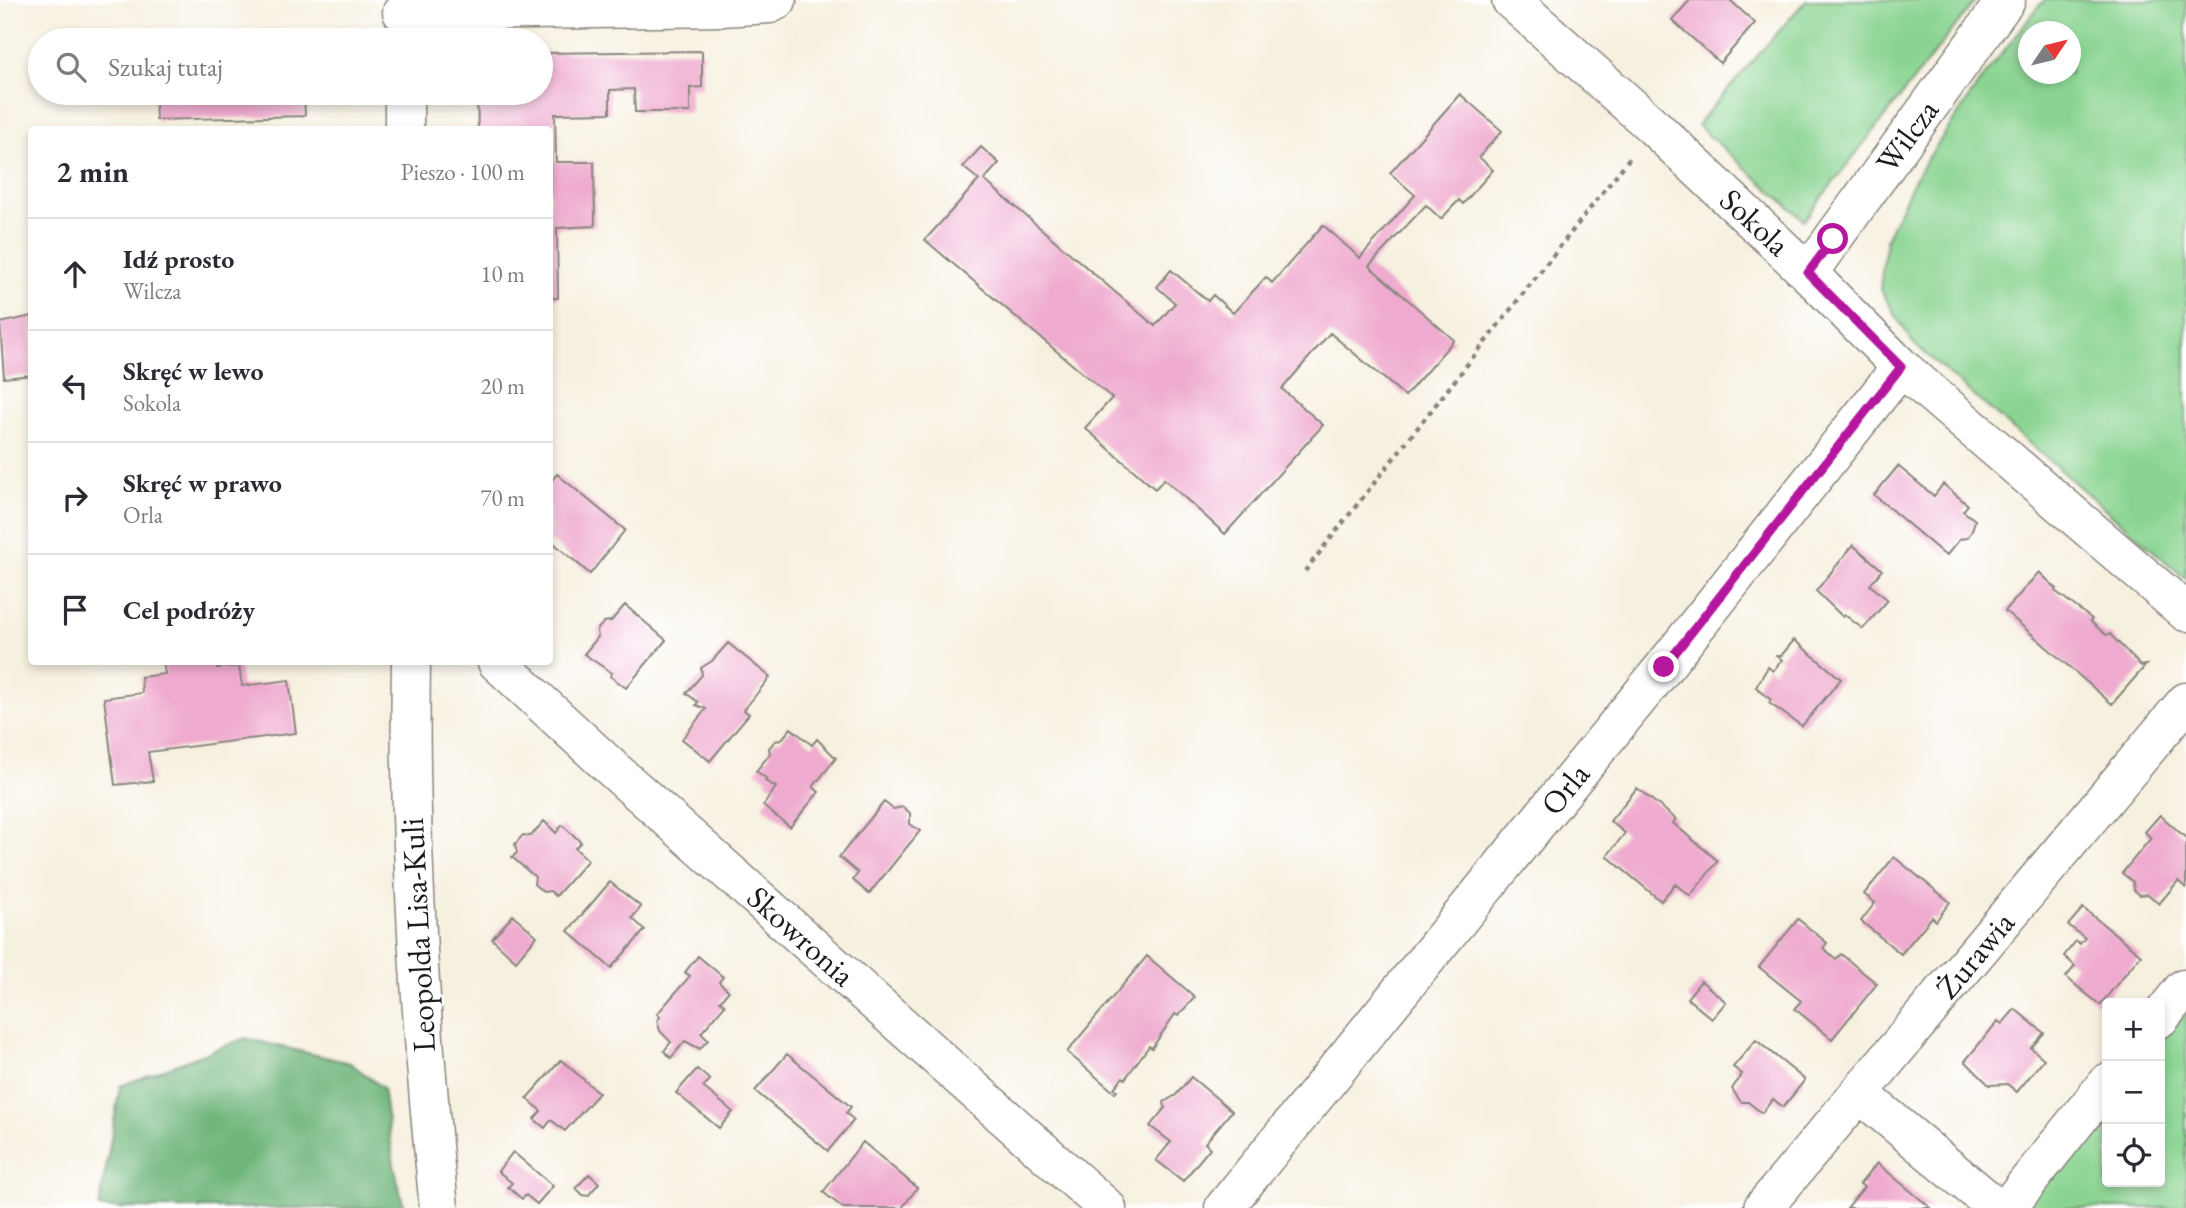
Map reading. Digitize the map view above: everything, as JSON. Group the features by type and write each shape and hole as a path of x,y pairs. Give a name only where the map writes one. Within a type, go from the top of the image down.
{"street":[{"path":"402,17 720,7 770,4 778,0"},
{"name":"Sokola","path":"1511,0 1654,127 1808,273 1901,367 2186,611"},
{"name":"Wilcza","path":"1808,273 2006,0"},
{"path":"404,105 404,126"},
{"name":"Orla","path":"1224,1208 1664,667 1901,367"},
{"name":"Leopolda Lisa-Kuli","path":"411,665 409,781 427,1084 439,1208"},
{"name":"Skowronia","path":"500,665 626,781 1107,1208"},
{"name":"Żurawia","path":"1763,1208 2186,702"},
{"path":"2165,1012 2183,989"},
{"path":"2007,1208 2102,1089"},
{"path":"1859,1093 1997,1208"}],"path":[{"path":"1305,571 1654,127"}],"green space":[{"path":"1806,0 1976,0 1804,220 1697,125"},
{"path":"2044,0 2186,0 2186,579 1912,342 1880,289 1886,239 1918,173 1984,76 2018,33 2018,84 2081,84 2081,21 2027,21"},
{"path":"2186,1011 2186,1208 2022,1208 2102,1112 2102,1187 2165,1187 2165,1037"},
{"path":"245,1038 350,1063 383,1088 394,1165 404,1208 99,1208 120,1086"}],"building":[{"path":"1690,0 1730,0 1755,23 1720,63 1672,20"},
{"path":"702,51 702,87 690,88 690,112 635,112 634,89 610,90 610,113 555,114 556,162 594,162 595,226 557,228 558,298 553,298 553,126 478,126 477,105 553,105 553,53"},
{"path":"1460,94 1502,131 1479,157 1493,170 1463,204 1459,200 1441,219 1426,205 1369,266 1454,340 1405,396 1330,333 1282,389 1323,425 1225,534 1164,479 1155,489 1085,428 1112,398 925,240 979,180 963,167 981,147 999,163 984,180 1155,326 1175,303 1157,287 1171,270 1208,301 1213,295 1233,313 1266,277 1272,283 1323,225 1360,258 1415,195 1390,173"},
{"path":"155,105 305,105 305,116 156,120"},
{"path":"28,317 28,375 4,378 0,323"},
{"path":"1898,466 1934,496 1943,484 1968,505 1963,511 1975,520 1972,531 1967,538 1960,539 1946,556 1874,495"},
{"path":"557,474 625,530 590,574 553,543 553,479"},
{"path":"1853,545 1882,570 1870,585 1888,600 1863,629 1845,615 1843,617 1816,591"},
{"path":"2039,572 2057,589 2055,591 2092,619 2090,621 2106,635 2110,634 2141,666 2146,665 2112,704 2005,611"},
{"path":"625,605 666,640 626,688 610,676 612,673 584,654 598,637 597,630 604,622 611,621"},
{"path":"1794,640 1841,679 1802,726 1769,703 1771,700 1756,687 1768,667 1773,671 1782,660 1777,656 1781,656"},
{"path":"728,643 770,677 744,710 749,714 710,761 682,739 706,709 696,705 698,702 686,693 702,675 701,668 712,661"},
{"path":"164,665 216,665 217,668 239,666 242,686 289,680 296,733 148,752 153,781 115,785 104,698 142,693 141,677 165,674"},
{"path":"791,728 812,745 817,739 836,758 813,787 819,792 790,827 763,806 776,787 765,781 767,779 756,771 770,754 769,748 775,741 781,740"},
{"path":"1637,788 1676,819 1673,823 1718,861 1690,896 1675,884 1661,901 1607,856 1625,833 1610,821"},
{"path":"884,802 893,809 903,807 910,813 910,824 920,831 869,894 853,880 858,873 839,857"},
{"path":"2160,815 2186,838 2186,888 2178,881 2159,904 2148,894 2140,895 2134,890 2133,882 2122,873 2151,838 2145,832"},
{"path":"544,821 556,833 562,825 581,842 575,848 588,860 556,896 550,891 543,892 534,884 535,877 512,857 517,853 515,844 523,835 531,836"},
{"path":"1894,857 1950,902 1936,921 1932,917 1901,954 1861,921 1875,903 1864,894"},
{"path":"610,882 641,907 632,918 645,930 611,968 568,931"},
{"path":"2083,908 2141,955 2106,998 2102,998 2100,1005 2066,977 2075,966 2064,956 2076,941 2080,944 2085,938 2068,925"},
{"path":"513,915 537,936 516,961 492,939"},
{"path":"1798,919 1827,943 1823,948 1836,959 1841,954 1877,984 1832,1039 1795,1009 1801,1001 1759,967"},
{"path":"698,956 723,977 719,982 729,991 720,1001 725,1005 701,1033 708,1040 700,1049 685,1041 671,1058 664,1051 671,1042 660,1031 657,1021 660,1017 657,1014 690,976 685,972"},
{"path":"1147,956 1195,997 1178,1016 1175,1014 1152,1048 1149,1046 1125,1079 1123,1077 1114,1088 1117,1090 1115,1093 1067,1052"},
{"path":"1701,981 1726,1002 1712,1019 1687,998"},
{"path":"2015,1009 2044,1033 2031,1048 2044,1059 2017,1092 2007,1084 1989,1085 1965,1061 1998,1021 2002,1024"},
{"path":"1756,1040 1805,1080 1783,1107 1773,1099 1762,1113 1748,1102 1741,1102 1732,1089 1742,1074 1733,1067"},
{"path":"787,1054 851,1107 846,1113 854,1120 828,1151 755,1091"},
{"path":"561,1060 599,1093 565,1131 551,1120 545,1128 534,1119 541,1111 527,1098"},
{"path":"697,1069 710,1080 703,1087 733,1112 719,1128 676,1093"},
{"path":"1191,1077 1232,1111 1205,1143 1210,1148 1183,1181 1156,1160 1171,1142 1150,1126 1165,1108 1164,1102 1176,1095"},
{"path":"863,1142 917,1188 902,1208 843,1208 823,1192"},
{"path":"513,1152 553,1186 537,1204 526,1195 522,1199 508,1187 512,1183 498,1171"},
{"path":"1877,1163 1931,1208 1847,1208 1864,1187 1860,1184"},
{"path":"589,1174 599,1183 588,1196 576,1188"}],"route":[{"path":"1664,667 1901,367 1808,273 1833,239"}]}
